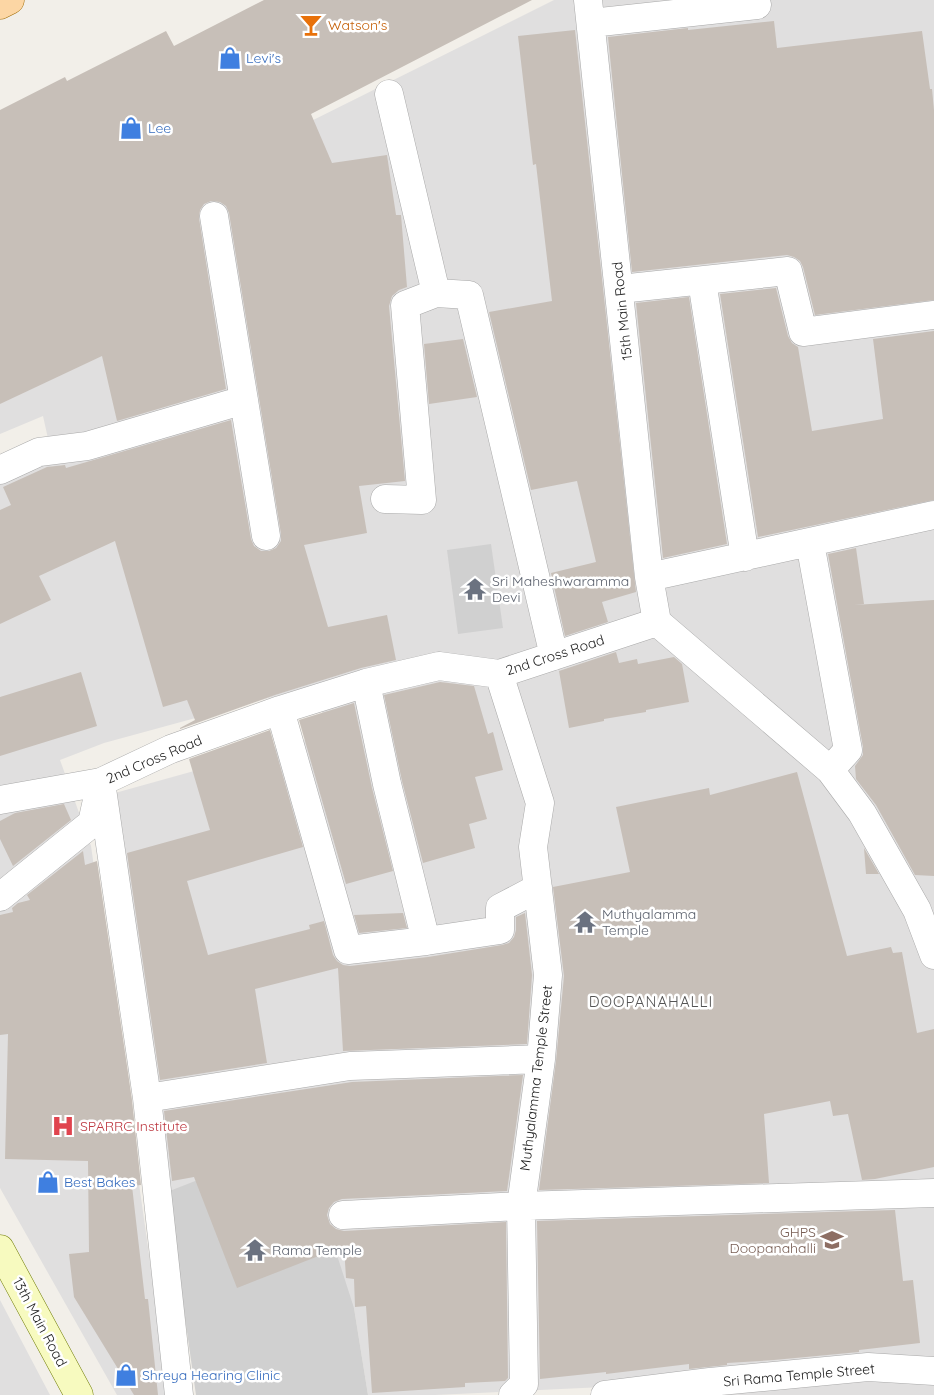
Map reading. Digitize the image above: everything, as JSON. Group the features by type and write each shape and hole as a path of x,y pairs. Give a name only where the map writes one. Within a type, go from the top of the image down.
{"main road":[{"path":"0,5 10,0"}],"street":[{"path":"590,11 757,5"},
{"name":"15th Main Road","path":"590,11 650,577 657,622"},
{"path":"389,94 436,292"},
{"path":"214,216 266,536"},
{"path":"620,289 788,271 803,332 934,315"},
{"path":"702,281 745,556"},
{"path":"385,499 422,500 405,305 436,292 470,295 554,656"},
{"path":"0,470 39,452 87,446 244,400"},
{"path":"650,577 934,515"},
{"path":"810,543 848,750 830,770"},
{"path":"657,622 830,770 862,813 925,911 934,955"},
{"name":"2nd Cross Road","path":"0,897 92,823 101,782 171,749 280,710 366,683 439,666 499,674 657,622"},
{"name":"Muthyalamma Temple Street","path":"499,674 540,803 533,847 548,975 541,1059 521,1206 524,1384 513,1395"},
{"path":"366,683 387,784 426,941"},
{"path":"280,710 348,950 500,930 500,908 538,888"},
{"path":"0,800 101,782 147,1098 179,1395"},
{"path":"147,1098 350,1066 541,1059"},
{"path":"343,1215 521,1206 934,1192"},
{"name":"13th Main Road","path":"0,1249 79,1395"},
{"name":"Sri Rama Temple Street","path":"605,1395 712,1389 868,1367 934,1371"}],"shaded area":[{"path":"554,0 934,0 934,1395 688,1395 710,1382 435,1395 368,1395 354,1308 167,1192 115,793 327,734 316,685 104,743 60,760 91,846 169,1395 117,1395 0,1188 0,479 51,452 43,416 0,434 0,283 221,166"},
{"name":"Sri Maheshwaramma Devi","path":"491,544 503,628 458,634 447,550"},
{"name":"Rama Temple","path":"300,1140 354,1308 368,1395 196,1395 167,1192"},
{"path":"0,1300 50,1395 0,1395"}],"building":[{"path":"264,0 532,0 311,114 332,163 387,155 396,215 401,215 407,287 399,290 392,296 389,306 405,481 359,486 367,533 304,545 328,627 387,615 396,660 361,668 275,695 180,729 195,720 187,700 163,707 115,541 39,576 51,600 0,624 0,510 11,505 3,487 47,467 65,465 66,468 231,420 251,539 254,546 261,551 269,551 276,548 281,541 281,534 229,213 226,206 220,202 211,201 204,204 200,210 199,218 226,389 117,421 102,356 0,404 0,110 65,77 67,81 166,31 174,46"},
{"path":"774,21 777,48 922,31 934,110 934,300 815,315 803,267 800,261 787,255 632,272 608,37"},
{"path":"575,30 636,592 602,602 608,622 565,636 551,573 596,562 577,481 531,490 489,312 552,301 536,164 533,165 518,36"},
{"path":"776,288 788,336 792,343 798,347 812,431 883,419 873,339 934,331 934,500 758,537 720,294"},
{"path":"689,297 727,544 663,558 636,303"},
{"path":"463,339 477,397 429,404 424,344"},
{"path":"856,548 864,604 854,605 934,600 934,876 915,875 876,805 856,779 855,766 863,755 863,747 828,554"},
{"path":"616,652 619,663 637,659 638,664 674,657 682,664 689,702 569,728 559,671"},
{"path":"81,672 97,726 0,756 0,697"},
{"path":"440,682 474,686 488,734 493,732 503,770 475,777 487,819 469,824 475,848 423,863 402,781 384,695"},
{"path":"354,703 372,788 393,871 346,884 299,720"},
{"path":"270,730 303,847 187,881 208,955 310,929 309,925 324,921 333,955 343,965 350,966 428,957 509,943 514,937 516,930 516,917 525,913 532,975 527,1044 343,1051 338,968 255,989 267,1063 160,1080 127,853 210,830 189,759"},
{"path":"797,772 847,956 891,947 893,953 902,952 917,1033 934,1029 934,1167 862,1180 848,1114 833,1116 830,1101 764,1114 769,1183 539,1190 556,1061 564,976 553,887 630,872 616,807 709,788 710,795"},
{"path":"64,804 71,820 13,866 0,839 0,821 15,813"},
{"path":"864,848 879,874 866,874"},
{"path":"83,851 85,865 97,861 132,1100 141,1185 132,1186 145,1299 148,1299 158,1395 134,1395 74,1297 69,1254 89,1252 88,1161 5,1159 8,1034 0,1035 0,915 13,912 12,908 18,903 30,900 27,895"},
{"path":"403,913 407,928 359,933 354,915"},
{"path":"523,1075 507,1191 342,1199 334,1202 329,1208 327,1215 330,1224 336,1229 344,1231 506,1222 508,1378 505,1381 465,1383 465,1387 372,1393 366,1306 355,1307 354,1279 346,1278 344,1246 237,1288 194,1177 172,1181 164,1111 352,1082"},
{"path":"895,1210 903,1281 913,1280 920,1343 859,1350 859,1352 727,1363 727,1365 689,1369 689,1364 606,1374 606,1372 540,1379 537,1221"}],"place":[{"name":"Watson's","path":"311,25"},
{"name":"Levi's","path":"230,58"},
{"name":"Lee","path":"131,128"},
{"name":"Sri Maheshwaramma Devi","path":"475,589"},
{"name":"Muthyalamma Temple","path":"585,922"},
{"name":"SPARRC Institute","path":"63,1126"},
{"name":"Best Bakes","path":"48,1182"},
{"name":"GHPS Doopanahalli","path":"832,1240"},
{"name":"Rama Temple","path":"255,1250"},
{"name":"Shreya Hearing Clinic","path":"126,1375"}],"district":[{"name":"DOOPANAHALLI","path":"651,1002"}]}
